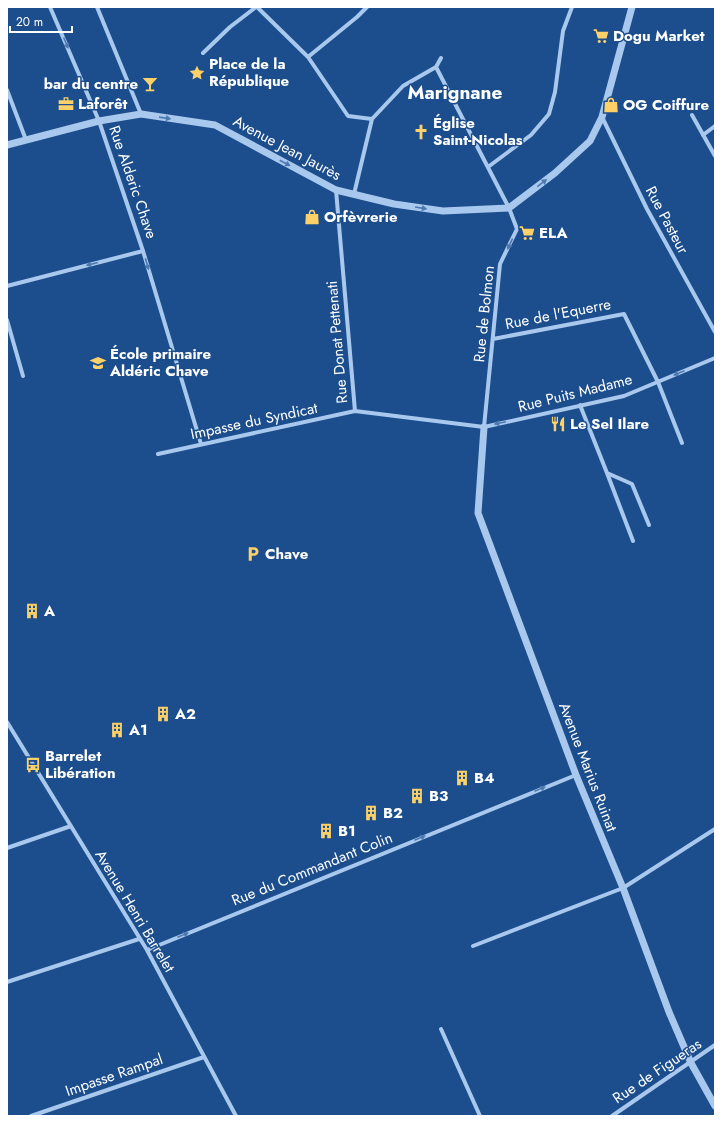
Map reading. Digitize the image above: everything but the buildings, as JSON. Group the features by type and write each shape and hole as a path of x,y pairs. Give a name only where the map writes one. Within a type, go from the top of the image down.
{"street":[{"path":"50,7 99,121"},
{"path":"97,7 141,114"},
{"path":"203,53 230,27 257,7 308,56 348,116 372,119"},
{"path":"308,56 357,17 367,7"},
{"path":"488,167 532,135 549,114 555,92 562,32 572,7"},
{"path":"509,208 555,173 590,141 602,117 632,7"},
{"path":"354,194 372,119 403,86 436,67 442,58"},
{"name":"Rue de Bolmon","path":"436,67 509,208 517,229 500,264 484,427"},
{"path":"7,90 26,140"},
{"name":"Avenue Jean Jaurès","path":"7,144 99,121 141,114 216,125 336,190 394,204 443,212 509,208"},
{"path":"692,115 715,156"},
{"name":"Rue Pasteur","path":"602,117 647,209 715,332"},
{"name":"Rue Alderic Chave","path":"99,121 143,251 201,444"},
{"path":"703,135 715,126"},
{"name":"Rue Donat Pettenati","path":"336,190 355,411 484,427"},
{"name":"Rue Alderic Chave","path":"7,286 143,251"},
{"name":"Rue de l'Equerre","path":"493,339 624,314 658,382"},
{"path":"7,320 23,376"},
{"name":"Rue Puits Madame","path":"484,427 624,396 715,358"},
{"path":"658,382 682,443"},
{"path":"580,405 633,541"},
{"name":"Impasse du Syndicat","path":"158,454 355,411"},
{"name":"Avenue Marius Ruinat","path":"484,427 478,513 576,775 623,888 669,1012 691,1063 715,1106"},
{"path":"607,473 632,484 649,524"},
{"name":"Avenue Henri Barrelet","path":"7,722 147,950 236,1116"},
{"name":"Rue du Commandant Colin","path":"147,950 576,775"},
{"path":"7,848 70,826"},
{"path":"472,946 623,888 715,829"},
{"path":"7,982 139,939"},
{"path":"441,1029 480,1116"},
{"name":"Rue de Figueras","path":"612,1116 715,1045"},
{"name":"Impasse Rampal","path":"31,1116 204,1057"}],"place":[{"name":"Dogu Market","path":"601,36"},
{"name":"Place de la République","path":"197,73"},
{"name":"bar du centre","path":"150,84"},
{"name":"Laforêt","path":"66,104"},
{"name":"OG Coiffure","path":"611,105"},
{"name":"Église Saint-Nicolas","path":"421,132"},
{"name":"Orfèvrerie","path":"312,217"},
{"name":"ELA","path":"527,233"},
{"name":"École primaire Aldéric Chave","path":"98,363"},
{"name":"Le Sel Ilare","path":"558,424"},
{"name":"Chave","path":"253,554"},
{"name":"A","path":"32,611"},
{"name":"A2","path":"163,714"},
{"name":"A1","path":"117,730"},
{"name":"Barrelet Libération","path":"33,765"},
{"name":"B4","path":"462,778"},
{"name":"B3","path":"417,796"},
{"name":"B2","path":"371,813"},
{"name":"B1","path":"326,831"}],"district":[{"name":"Marignane","path":"455,92"}]}
